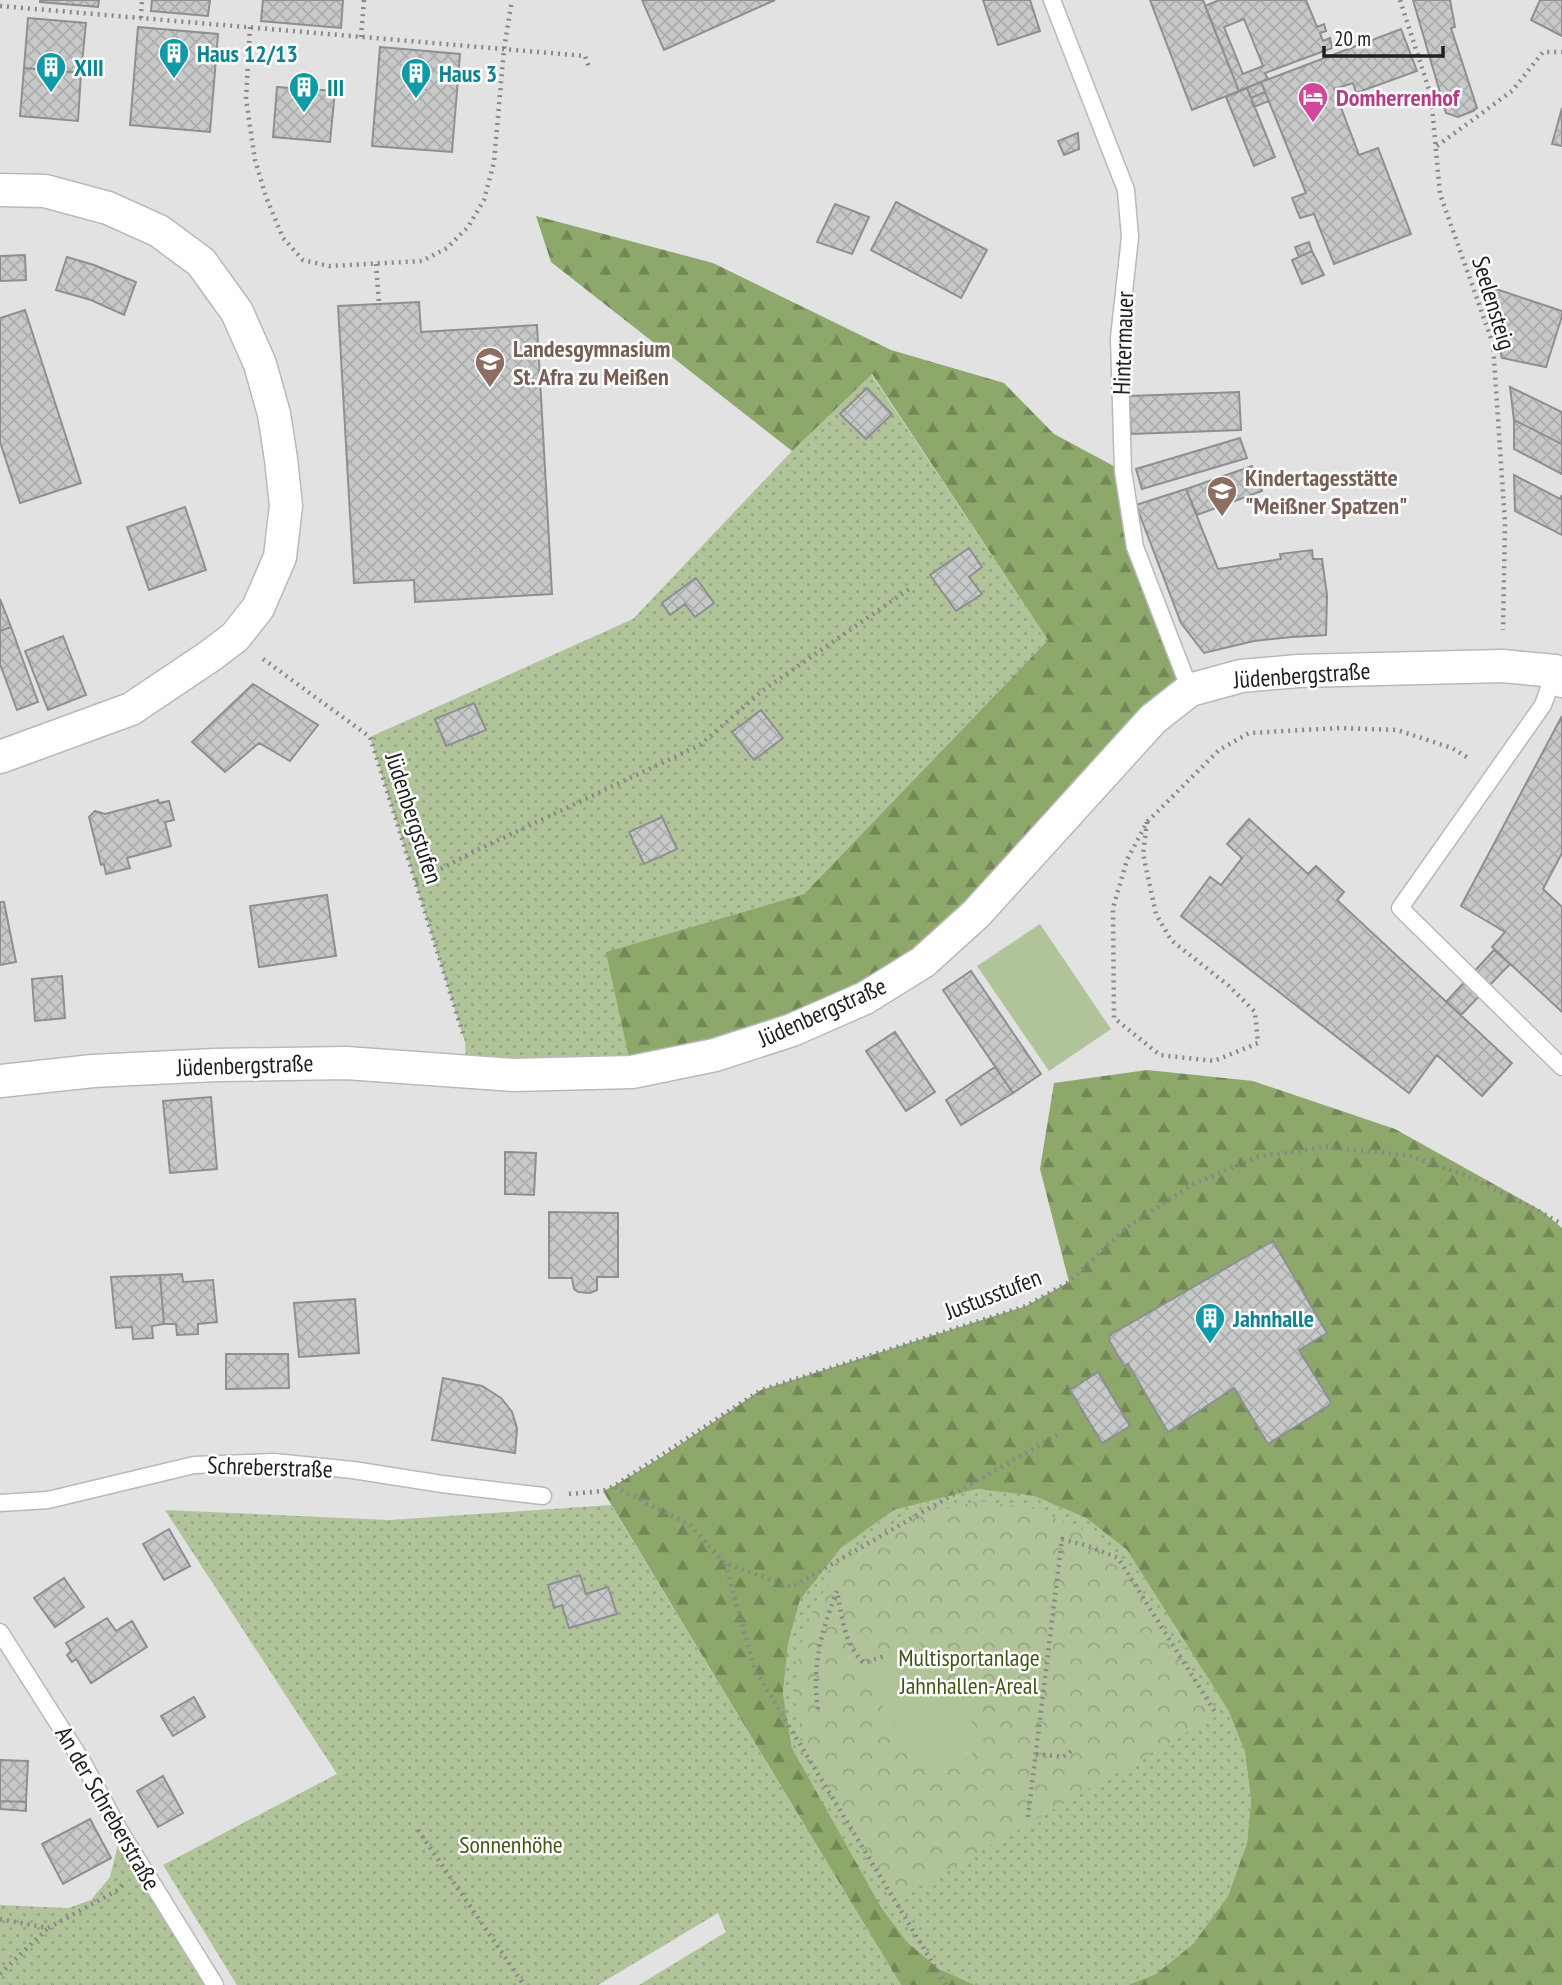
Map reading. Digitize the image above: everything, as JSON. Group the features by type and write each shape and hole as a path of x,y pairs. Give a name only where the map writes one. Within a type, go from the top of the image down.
{"street":[{"path":"0,190 45,191 108,208 159,231 201,262 237,312 260,364 274,414 286,506 280,557 258,608 234,637 131,709 0,757"},
{"name":"Jüdenbergstraße","path":"0,1081 93,1071 215,1065 346,1063 513,1075 632,1072 715,1055 792,1030 865,998 923,962 976,914 1153,719 1190,690 1241,676 1298,671 1502,666 1560,669"}],"lane":[{"name":"Hintermauer","path":"1052,0 1126,190 1130,237 1119,338 1123,471 1135,547 1190,690"},
{"path":"1560,669 1543,705 1400,908 1562,1067"},
{"name":"Schreberstraße","path":"0,1503 48,1500 194,1465 274,1462 543,1496"},
{"name":"An der Schreberstraße","path":"0,1632 82,1761 139,1862 215,1985"}],"path":[{"path":"141,18 142,0"},
{"path":"361,37 364,0"},
{"path":"250,27 246,99 255,160 266,197 283,238 303,260 329,266 422,261 447,248 468,227 484,200 494,162 504,49 512,0"},
{"name":"Seelensteig","path":"1400,0 1431,96 1440,194 1493,344 1505,523 1502,666"},
{"path":"0,6 585,56 589,67"},
{"path":"1436,146 1512,91 1544,52 1562,52"},
{"path":"376,264 379,303"},
{"path":"416,882 473,852 700,745 762,691 909,589"},
{"name":"Jüdenbergstufen","path":"234,637 370,737 465,1042 466,1071"},
{"path":"1147,822 1143,854 1156,914 1171,940 1229,986 1255,1012 1258,1044 1214,1061 1160,1055 1114,1018 1114,908 1127,860 1147,822 1219,750 1249,733 1340,728 1397,730 1452,748 1495,773"},
{"name":"Justusstufen","path":"543,1496 603,1491 614,1486 761,1390 1026,1306 1069,1282 1126,1228 1191,1185 1258,1157 1325,1147 1406,1155 1465,1175 1562,1224"},
{"path":"724,1563 792,1587 1057,1435"},
{"path":"614,1486 690,1525 724,1563 755,1670 946,1985"},
{"path":"1028,1816 1062,1539 1118,1558 1217,1715"},
{"path":"818,1709 815,1677 828,1613 837,1591 845,1632 853,1653 864,1663 884,1656"},
{"path":"1036,1754 1063,1757 1074,1749"},
{"path":"418,1830 524,1985"},
{"path":"0,1974 48,1928 118,1891 139,1862"},
{"path":"0,1919 48,1928"}],"green space":[{"path":"536,216 713,263 891,350 1004,383 1054,434 1123,471 1135,547 1190,690 976,914 865,998 632,1072 606,952 804,894 1048,640 872,374 792,451 551,262"},
{"path":"871,374 1048,640 804,894 607,952 632,1072 466,1071 465,1042 370,737 633,619 792,451"},
{"path":"1040,924 1111,1029 1049,1071 977,966"},
{"path":"1147,1070 1253,1081 1395,1129 1542,1211 1562,1228 1562,1985 1128,1985 1156,1974 1193,1944 1228,1896 1247,1843 1251,1801 1245,1752 1228,1710 1127,1550 1086,1518 1034,1496 977,1489 894,1510 841,1548 800,1600 788,1644 783,1693 792,1748 882,1909 907,1942 939,1969 975,1985 901,1985 603,1491 663,1456 761,1390 1026,1306 1069,1282 1040,1169 1054,1083"},
{"name":"Multisportanlage Jahnhallen-Areal","path":"977,1489 1034,1496 1086,1518 1127,1550 1228,1710 1245,1752 1251,1801 1247,1843 1228,1896 1193,1944 1156,1974 1128,1985 975,1985 939,1969 907,1942 881,1909 792,1748 783,1693 788,1644 800,1600 841,1548 894,1510"},
{"name":"Multisportanlage Jahnhallen-Areal","path":"978,1501 1031,1508 1080,1528 1118,1558 1217,1715 892,1902 803,1744 795,1693 800,1647 815,1604 850,1556 899,1521"},
{"name":"Sonnenhöhe","path":"611,1505 901,1985 639,1985 726,1932 718,1913 598,1985 237,1985 163,1865 337,1774 165,1510 389,1520"},
{"path":"915,1636 986,1745 931,1781 860,1671"},
{"path":"121,1833 215,1985 0,1985 0,1905 68,1908 91,1900 110,1877"}],"building":[{"path":"40,0 99,0 98,7"},
{"path":"152,0 210,0 208,16 151,11"},
{"path":"263,0 343,0 341,28 261,21"},
{"path":"642,0 775,0 664,50"},
{"path":"983,0 1030,0 1040,31 998,45"},
{"path":"1150,0 1203,0 1239,91 1192,110"},
{"path":"1219,0 1306,0 1317,27 1324,24 1326,31 1320,33 1323,41 1330,38 1332,48 1265,73 1268,79 1239,91 1205,6","holes":["1244,19 1263,66 1243,74 1224,27"]},
{"path":"1413,0 1450,0 1455,27 1451,28 1477,108 1473,111 1458,117 1446,113"},
{"path":"1540,0 1562,0 1562,36 1531,20"},
{"path":"28,18 86,23 81,73 24,68"},
{"name":"Haus 12/13","path":"138,27 218,34 210,132 130,125"},
{"name":"Domherrenhof","path":"1401,29 1417,71 1356,93 1353,83 1334,89 1359,155 1378,148 1411,234 1334,264 1314,214 1300,218 1292,198 1306,193 1261,82"},
{"name":"Haus 3","path":"380,47 460,54 452,152 372,146"},
{"name":"XIII","path":"24,68 81,73 78,121 20,116"},
{"path":"1261,82 1265,92 1251,98 1247,88"},
{"name":"III","path":"277,87 335,91 330,142 273,137"},
{"path":"1247,88 1275,157 1254,166 1226,97"},
{"path":"1265,92 1269,101 1254,107 1251,98"},
{"path":"1562,108 1562,146 1552,144"},
{"path":"1078,133 1079,149 1064,155 1058,141"},
{"path":"896,202 987,250 961,298 871,250"},
{"path":"835,204 869,217 852,254 817,242"},
{"path":"1309,242 1312,251 1299,257 1295,247"},
{"path":"1312,251 1324,275 1302,284 1292,260"},
{"path":"25,255 26,280 0,281 0,256"},
{"path":"67,257 136,282 124,315 91,300 56,290"},
{"path":"1481,284 1562,311 1546,367 1502,358"},
{"path":"419,302 421,332 537,325 552,594 415,602 414,580 354,583 338,306"},
{"path":"25,310 81,483 20,503 0,442 0,318"},
{"path":"1510,387 1562,412 1562,444 1514,420"},
{"path":"867,388 892,414 866,439 840,414"},
{"path":"1239,392 1241,430 1131,434 1129,396"},
{"path":"1514,420 1562,444 1562,474 1514,449"},
{"path":"1240,438 1247,458 1142,489 1136,469"},
{"path":"1252,466 1262,491 1197,515 1186,489"},
{"path":"1514,475 1560,499 1562,495 1562,535 1515,511"},
{"path":"1186,489 1218,569 1281,559 1280,554 1312,550 1313,559 1322,559 1327,595 1326,635 1254,641 1204,653 1181,623 1136,505"},
{"path":"185,507 206,570 149,590 127,527"},
{"path":"969,548 982,567 969,577 982,594 956,611 930,575"},
{"path":"696,578 714,603 695,617 685,604 670,615 662,603"},
{"path":"0,599 11,627 0,631"},
{"path":"11,627 38,702 17,710 0,664 0,631"},
{"path":"63,636 86,695 48,710 25,651"},
{"path":"253,684 318,725 290,761 259,743 225,772 192,742"},
{"path":"474,703 486,730 446,746 435,719"},
{"path":"761,710 783,738 754,760 732,732"},
{"path":"1562,716 1562,853 1543,889 1562,907 1562,1012 1492,947 1505,932 1461,906"},
{"path":"158,800 159,803 169,801 174,820 165,822 171,846 127,858 130,868 106,874 104,864 101,865 89,817 95,811 105,814"},
{"path":"662,817 677,849 644,864 629,832"},
{"path":"1249,819 1308,874 1316,866 1344,892 1337,900 1512,1063 1482,1096 1437,1055 1409,1093 1181,916 1210,877 1221,885 1242,858 1227,844"},
{"path":"327,895 336,956 259,967 250,906"},
{"path":"0,902 4,902 16,962 0,965"},
{"path":"1494,950 1510,964 1461,1015 1446,1002"},
{"path":"971,971 1041,1074 1013,1093 943,990"},
{"path":"62,976 65,1018 35,1021 32,979"},
{"path":"895,1032 935,1092 906,1111 866,1051"},
{"path":"995,1067 1013,1093 961,1125 946,1100"},
{"path":"211,1097 217,1169 170,1173 163,1101"},
{"path":"505,1152 536,1153 534,1195 505,1194"},
{"path":"549,1212 618,1213 618,1277 597,1277 597,1290 590,1293 574,1289 572,1278 549,1278"},
{"name":"Jahnhalle","path":"1273,1241 1327,1333 1299,1350 1331,1402 1268,1444 1234,1388 1168,1432 1128,1364 1124,1366 1109,1340 1110,1335"},
{"path":"182,1274 183,1282 213,1280 217,1322 198,1324 198,1334 177,1335 176,1324 164,1324 160,1275"},
{"path":"160,1275 164,1324 152,1326 153,1338 133,1339 132,1327 116,1328 111,1277"},
{"path":"355,1299 359,1353 299,1357 294,1303"},
{"path":"226,1354 288,1354 289,1388 226,1389"},
{"path":"1098,1372 1130,1426 1102,1443 1070,1390"},
{"path":"443,1378 482,1386 501,1398 512,1412 517,1428 515,1453 432,1440"},
{"path":"169,1529 190,1566 164,1580 143,1544"},
{"path":"580,1575 586,1594 608,1587 617,1614 569,1628 562,1605 554,1608 548,1585"},
{"path":"64,1578 84,1607 55,1627 34,1598"},
{"path":"107,1618 116,1631 132,1621 147,1647 91,1683 76,1659 72,1662 67,1655 71,1651 66,1643"},
{"path":"194,1697 205,1717 173,1736 161,1716"},
{"path":"0,1760 28,1761 26,1802 0,1801"},
{"path":"163,1776 183,1813 158,1827 137,1791"},
{"path":"0,1801 26,1802 26,1811 0,1809"},
{"path":"90,1819 111,1858 63,1884 42,1844"}],"place":[{"name":"Haus 12/13","path":"174,80"},
{"name":"XIII","path":"51,94"},
{"name":"Haus 3","path":"416,100"},
{"name":"III","path":"304,114"},
{"name":"Domherrenhof","path":"1313,124"},
{"name":"Landesgymnasium St. Afra zu Meißen","path":"490,389"},
{"name":"Kindertagesstätte \"Meißner Spatzen\"","path":"1222,518"},
{"name":"Jahnhalle","path":"1210,1345"}]}
